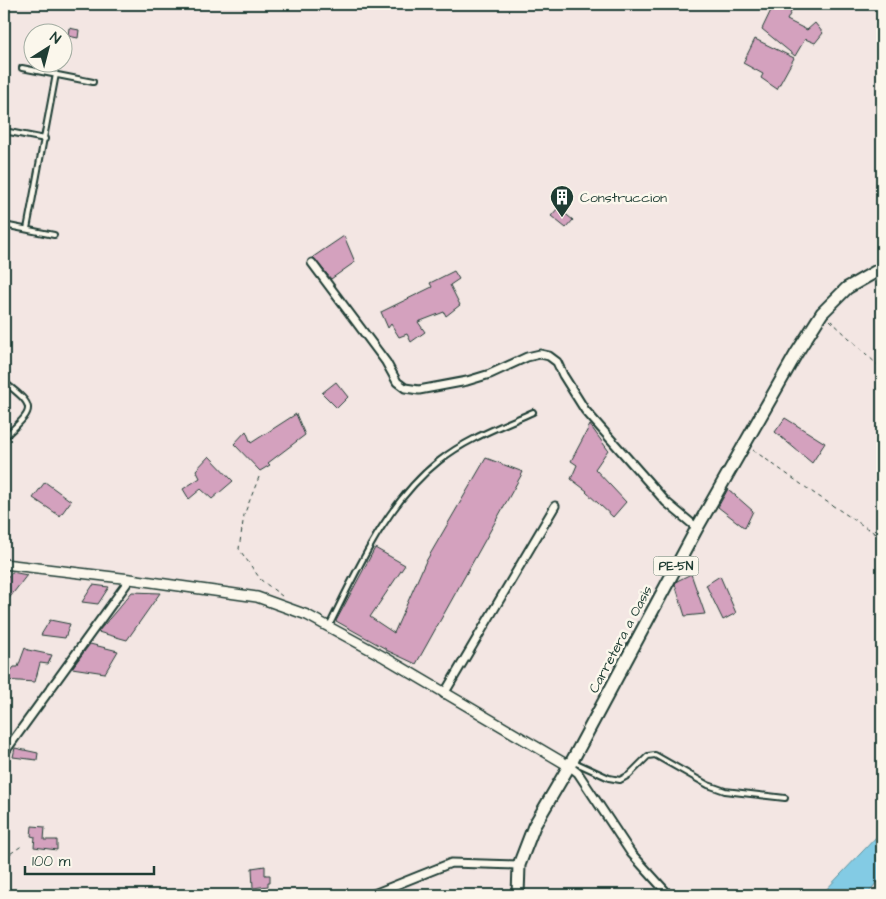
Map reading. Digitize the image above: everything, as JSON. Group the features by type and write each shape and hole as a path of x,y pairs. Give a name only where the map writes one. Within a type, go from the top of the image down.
{"main road":[{"name":"Carretera a Oasis","path":"518,895 519,865 534,826 571,764 696,528 796,354 822,313 847,288 882,268"}],"street":[{"path":"312,263 386,362 397,382 405,388 419,390 467,382 527,357 540,354 549,356 557,362 563,376 586,410 666,502 696,528"},
{"path":"444,694 555,506"},
{"path":"4,564 257,597 307,614 444,694 571,764 631,854 669,895"},
{"path":"4,753 130,579"},
{"path":"371,895 452,863 519,865"}],"lane":[{"path":"45,72 93,82"},
{"path":"27,229 56,74"},
{"path":"4,131 45,139"},
{"path":"4,225 54,235"},
{"path":"4,382 22,396 29,408 23,419 4,438"},
{"path":"329,626 370,545 412,486 439,461 469,442 533,412"},
{"path":"571,764 609,778 620,780 629,775 648,756 655,755 708,785 725,790 786,798"}],"path":[{"path":"822,313 882,369"},
{"path":"744,444 882,538"},
{"path":"260,477 244,516 239,549 261,580 284,597"},
{"path":"4,858 23,845"}],"water":[{"path":"882,831 882,875 867,895 821,895"}],"building":[{"path":"774,4 780,4 792,10 787,20 807,30 815,23 823,33 815,43 805,39 795,56 762,29"},
{"path":"72,29 79,30 78,38 72,37"},
{"path":"755,39 794,58 777,89 761,78 763,74 743,63"},
{"name":"Construccion","path":"558,208 573,220 566,228 551,216"},
{"path":"344,236 355,262 331,279 313,257"},
{"path":"454,271 459,279 450,285 460,305 446,316 444,312 418,322 425,332 411,342 407,334 399,337 391,324 388,328 381,312 432,287 430,283"},
{"path":"336,382 348,397 337,408 322,393"},
{"path":"296,414 305,435 268,463 270,465 260,471 234,444 246,431 251,443"},
{"path":"785,418 825,443 812,463 775,432"},
{"path":"590,425 608,450 595,469 626,502 613,517 587,491 571,479 577,465 571,461"},
{"path":"209,456 233,481 212,499 201,489 189,499 183,489 200,478 196,470"},
{"path":"486,458 523,472 416,664 386,650 336,621 375,548 405,565 370,617 394,633 425,563"},
{"path":"45,482 71,501 60,516 33,498"},
{"path":"728,489 753,511 745,528 718,507"},
{"path":"12,572 27,575 4,605 4,583"},
{"path":"691,574 705,614 685,616 675,584"},
{"path":"720,576 736,613 723,620 706,585"},
{"path":"93,585 109,587 98,604 82,602"},
{"path":"132,592 160,593 127,640 98,632"},
{"path":"50,620 70,624 65,638 41,635"},
{"path":"90,644 118,651 105,673 72,668"},
{"path":"25,648 52,655 48,664 40,663 35,682 4,680 14,667 18,667"},
{"path":"15,748 38,753 37,760 13,757"},
{"path":"32,826 45,827 44,840 57,840 57,850 34,847 35,837 31,836"},
{"path":"265,866 265,875 270,875 268,886 253,888 252,868"}],"place":[{"name":"Construccion","path":"562,218"}]}
